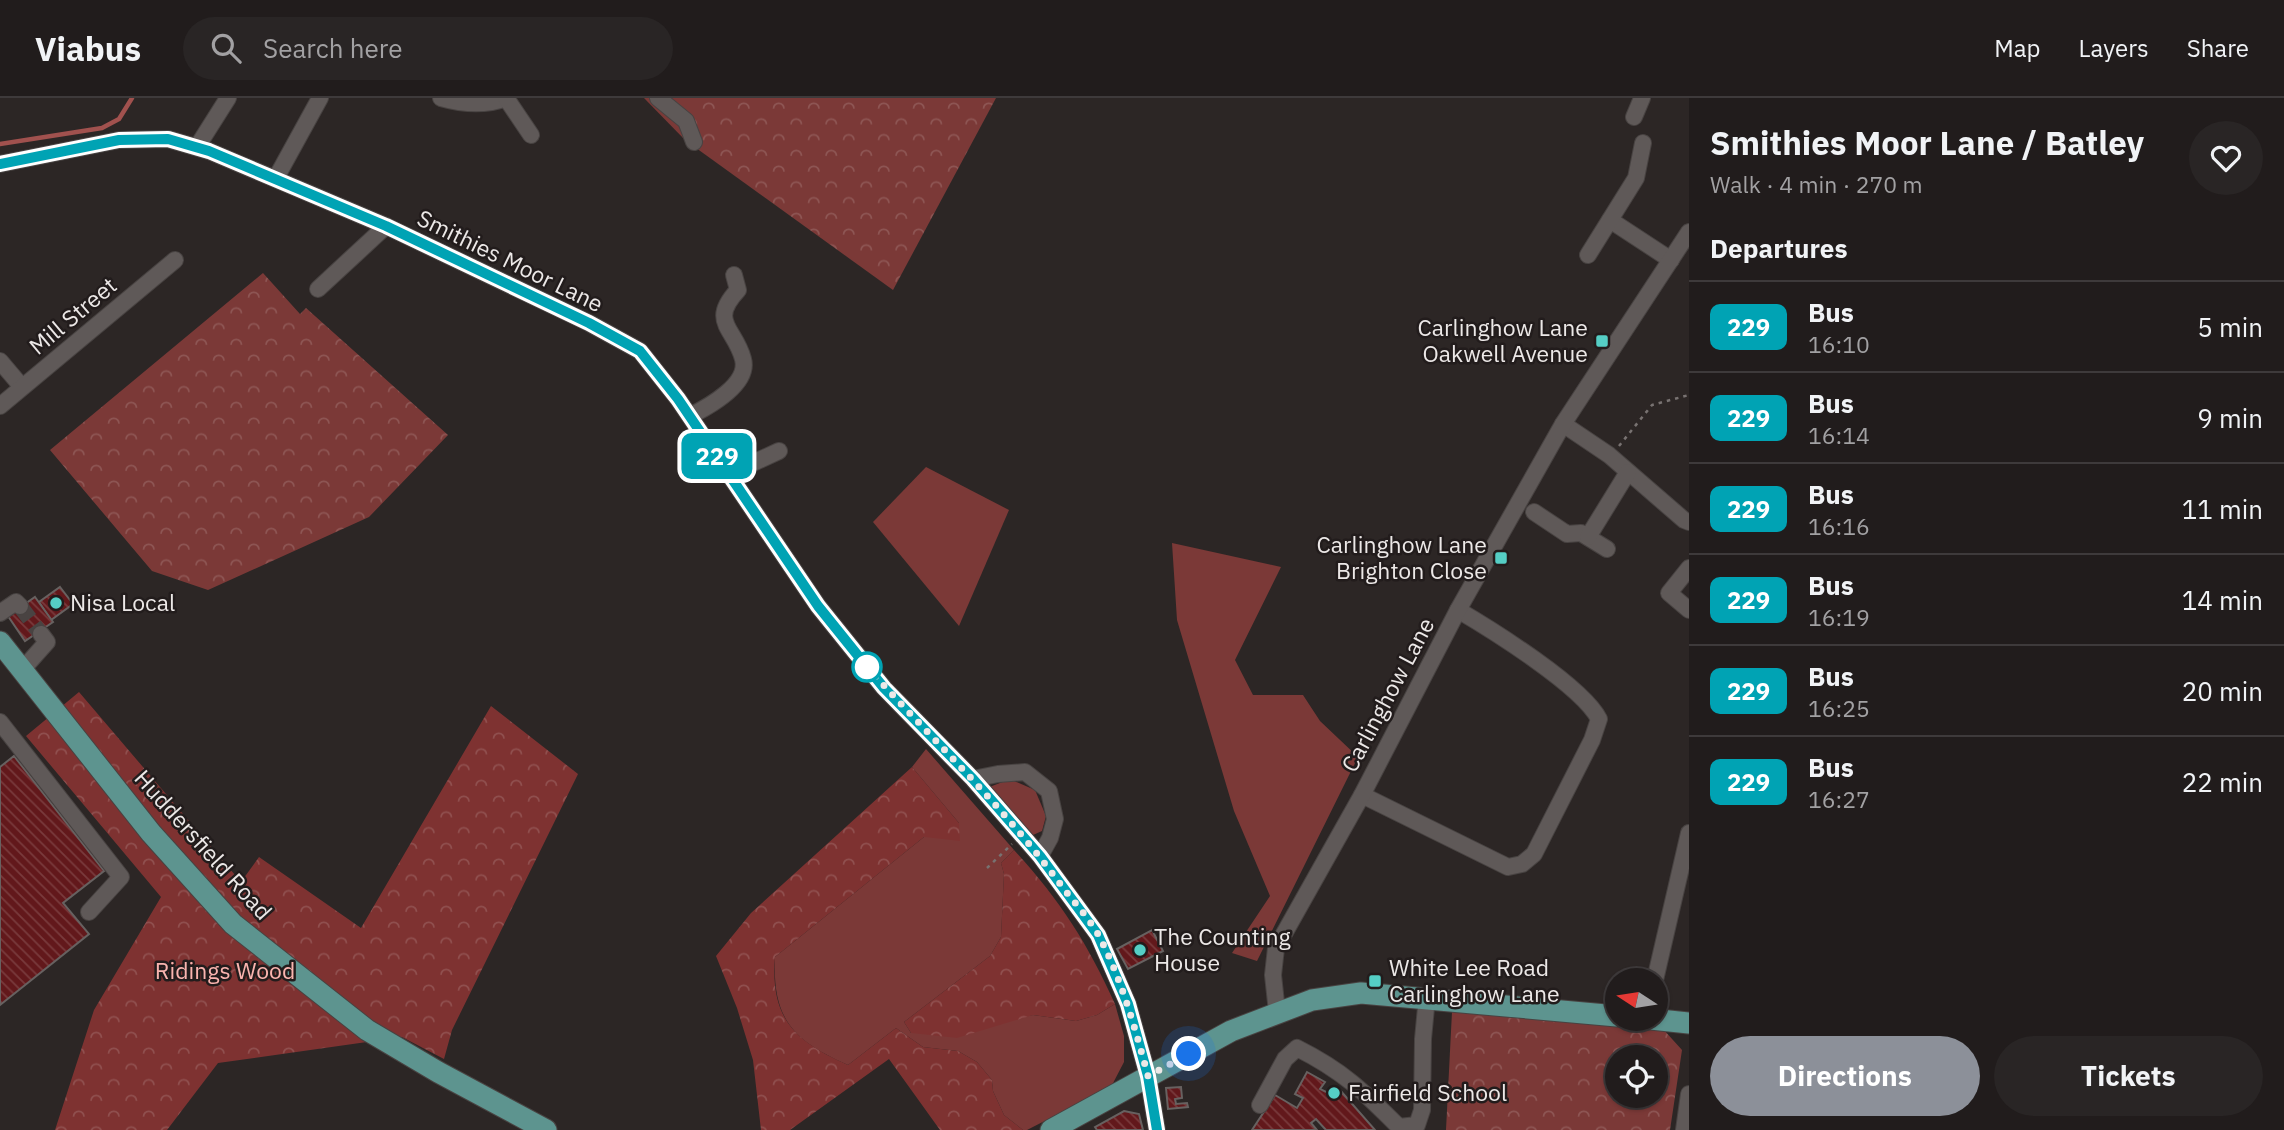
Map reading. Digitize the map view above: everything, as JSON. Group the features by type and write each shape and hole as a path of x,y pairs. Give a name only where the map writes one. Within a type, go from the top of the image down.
{"main road":[{"name":"Huddersfield Road","path":"0,642 151,833 233,924 367,1030 546,1130"},
{"path":"1051,1130 1231,1031 1312,1000 1361,993 1605,1015"},
{"path":"1668,1021 1689,1023"}],"street":[{"path":"197,148 228,98"},
{"path":"276,178 320,98"},
{"path":"440,98 462,103 492,103 506,98 531,135"},
{"path":"658,98 686,121 694,142"},
{"path":"1634,117 1642,98"},
{"name":"Smithies Moor Lane","path":"0,164 119,140 168,139 276,178 386,226 589,323 640,351 690,416 826,617 884,688 973,779 1040,856 1098,935 1128,1004 1148,1076 1157,1130"},
{"path":"1588,255 1636,178 1643,143"},
{"path":"1611,220 1671,260"},
{"path":"318,289 386,226"},
{"name":"Carlinghow Lane","path":"1277,1012 1273,975 1276,948 1362,795 1458,610 1563,424 1689,232"},
{"name":"Mill Street","path":"0,406 175,260"},
{"path":"690,416 727,394 743,372 744,360 724,324 724,310 738,290 734,275"},
{"path":"0,361 22,387"},
{"path":"1563,424 1610,457 1689,522"},
{"path":"729,474 779,451"},
{"path":"1588,537 1628,472"},
{"path":"1534,512 1567,534 1581,533 1607,549"},
{"path":"1689,568 1669,593 1689,610"},
{"path":"0,613 16,602 20,606"},
{"path":"1362,795 1508,867 1522,864 1534,853 1592,740 1599,719 1594,709 1569,687 1499,634 1458,610"},
{"path":"22,670 47,642 41,634"},
{"path":"0,722 121,877 89,912"},
{"path":"973,779 1025,772 1049,791 1055,819 1040,856"},
{"path":"1658,968 1689,833"},
{"path":"1260,1105 1285,1059 1297,1048 1326,1062 1357,1084 1399,1127 1417,1125 1422,1111 1423,1039 1427,998"},
{"path":"1684,1130 1689,1094"}],"path":[{"path":"1610,457 1652,405 1689,396"},
{"path":"987,868 1021,835"}],"green space":[{"path":"644,98 996,98 893,290 685,140"},
{"path":"263,273 300,314 306,308 448,435 369,517 208,590 152,571 50,450"},
{"path":"926,467 1009,510 959,626 873,522"},
{"path":"1172,543 1281,567 1235,660 1253,695 1303,695 1320,721 1358,757 1257,961 1232,953 1270,896 1234,811 1177,620"},
{"name":"Ridings Wood","path":"79,692 241,882 259,857 361,928 491,706 578,774 452,1030 444,1059 402,1037 218,1063 167,1130 55,1130 94,1010 161,897 26,736"},
{"path":"926,749 1014,850 1001,863 1004,874 1001,937 990,956 904,1022 911,1033 1033,1015 1076,1021 1097,1015 1115,1004 1124,1036 1124,1062 1111,1087 1027,1130 1023,1130 1004,1115 993,1091 992,1080 977,1062 958,1051 923,1047 896,1028 848,1065 800,1037 790,1026 778,997 775,957 924,837 959,823 912,767"},
{"path":"912,767 959,823 960,841 924,837 775,957 777,997 782,1012 800,1037 848,1065 896,1028 923,1047 958,1051 977,1062 992,1080 993,1091 1004,1115 1023,1130 940,1130 889,1059 790,1130 761,1130 753,1060 737,1008 716,956 751,913"},
{"path":"1005,781 1014,781 1035,790 1046,816 1042,831 1033,835 987,788"},
{"path":"1014,850 1071,922 1115,1004 1097,1015 1076,1021 1033,1015 957,1038 911,1033 904,1022 990,956 1001,937 1004,874 1001,863"},
{"path":"1452,1012 1605,1024 1605,1031 1665,1031 1682,1050 1670,1130 1446,1130"}],"building":[{"name":"Nisa Local","path":"60,587 73,604 51,620 39,602"},
{"path":"35,597 53,622 25,641 8,616"},
{"path":"14,756 104,871 63,903 89,934 0,1005 0,767"},
{"name":"The Counting House","path":"1152,930 1163,951 1128,969 1117,949"},
{"path":"1307,1072 1325,1082 1320,1089 1332,1095 1339,1089 1375,1130 1326,1130 1316,1119 1311,1123 1317,1130 1252,1130 1275,1095 1297,1108 1303,1098 1295,1094"},
{"path":"1181,1087 1182,1098 1175,1099 1176,1104 1187,1103 1188,1107 1168,1109 1166,1088"},
{"path":"1124,1111 1139,1114 1143,1130 1097,1130 1095,1127"}],"waterway":[{"path":"0,144 102,128 119,119 132,98"}],"tunnel":[{"path":"20,606 41,634"}],"bus line":[{"name":"229","path":"0,164 119,140 168,139 209,151 386,226 589,323 640,351 678,399 818,606 884,688 973,779 1040,856 1098,935 1128,1004 1148,1076 1157,1130"}],"place":[{"name":"Carlinghow Lane Oakwell Avenue","path":"1602,341"},
{"name":"Carlinghow Lane Brighton Close","path":"1501,558"},
{"name":"Nisa Local","path":"56,603"},
{"name":"The Counting House","path":"1140,950"},
{"name":"White Lee Road Carlinghow Lane","path":"1375,981"},
{"name":"Fairfield School","path":"1334,1093"}],"route":[{"path":"867,667 973,779 1040,856 1098,935 1128,1004 1148,1076 1189,1054"}]}
